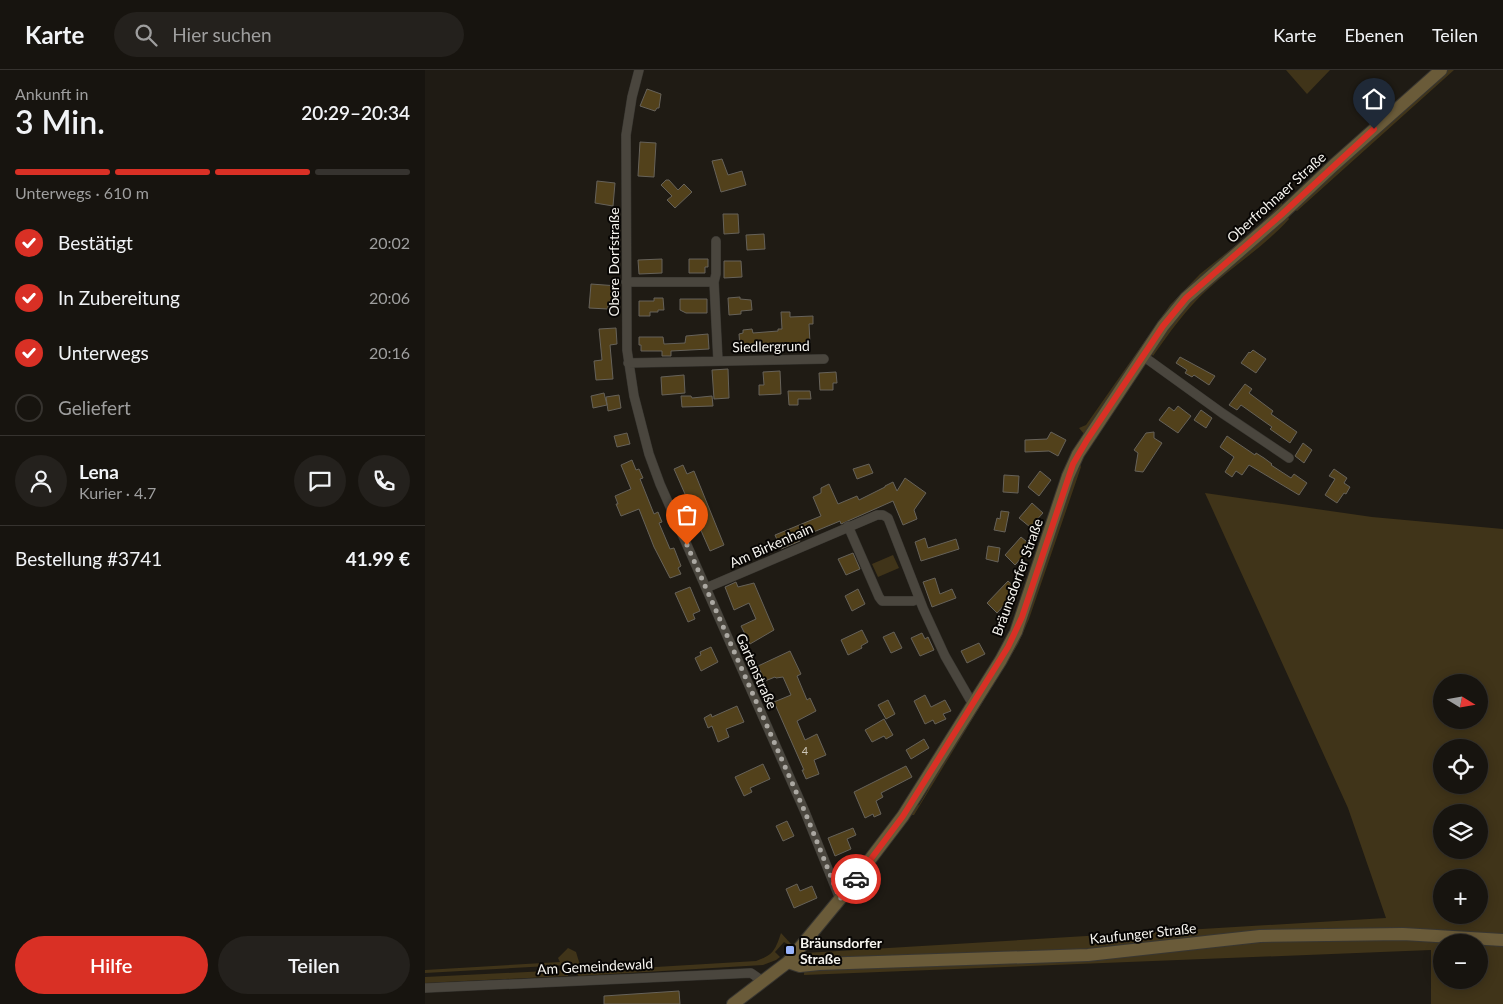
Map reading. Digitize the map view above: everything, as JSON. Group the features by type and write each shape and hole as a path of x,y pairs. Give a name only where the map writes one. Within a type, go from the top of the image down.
{"street":[{"name":"Obere Dorfstraße","path":"639,70 632,97 626,135 628,363 634,396 649,454"},
{"name":"Oberfrohnaer Straße","path":"1087,440 1172,314 1186,298 1441,70"},
{"name":"Siedlergrund","path":"715,241 716,274 714,282 718,361"},
{"path":"626,282 714,282"},
{"path":"1143,356 1214,408 1289,458"},
{"name":"Siedlergrund","path":"628,363 824,359"},
{"name":"Bräunsdorfer Straße","path":"733,1004 788,962 840,899 903,816 972,703 1001,660 1016,632 1068,476 1087,440"},
{"name":"Gartenstraße","path":"649,454 805,812 840,899"},
{"name":"Am Birkenhain","path":"706,588 848,526 877,515 883,515 888,518 919,599 945,656 972,703"},
{"path":"848,526 882,601 913,601 919,599"},
{"name":"Kaufunger Straße","path":"788,962 800,966 1088,954 1260,936 1403,934 1503,940"},
{"name":"Am Gemeindewald","path":"425,988 751,973 764,982"}],"shaded area":[{"path":"1286,70 1330,70 1307,94"},
{"path":"1447,70 1454,70 1297,211 1295,210 1328,176"},
{"path":"1282,203 1283,207 1204,275 1085,435 1079,428 1086,425 1170,305 1200,274 1256,229"},
{"path":"1288,217 1289,219 1270,238 1199,297 1153,356 1150,352 1185,305"},
{"path":"1080,464 1081,467 1029,619 1018,644 914,815 909,815 914,806 919,805 940,763 945,762 958,740 957,736 1008,657 1070,483"},
{"path":"1205,493 1372,517 1503,529 1503,1004 1431,1004 1431,950 804,975 805,953 1386,918 1348,808"},
{"path":"893,555 899,568 878,577 872,564"},
{"path":"781,933 792,945 784,942 775,952 780,957 763,965 579,976 567,965 425,973 425,970 560,962 558,958 568,948 576,952 580,965 584,968 598,969 617,966 639,968 756,961 766,957 773,951"},
{"path":"566,970 569,972 568,976 425,983 425,977"}],"building":[{"path":"647,89 661,94 659,108 655,111 640,106"},
{"path":"640,142 656,143 654,177 638,176"},
{"path":"722,159 728,175 742,171 746,185 721,192 712,161"},
{"path":"666,180 669,180 678,190 684,184 692,192 675,208 667,200 672,196 661,185"},
{"path":"597,181 615,183 613,206 595,203"},
{"path":"723,214 738,214 739,233 724,234"},
{"path":"764,234 765,249 747,250 746,235"},
{"path":"662,259 662,273 639,274 638,260"},
{"path":"689,259 708,259 708,267 705,267 705,273 689,273"},
{"path":"724,261 741,261 742,277 724,278"},
{"path":"591,284 618,286 617,306 608,306 608,309 589,308"},
{"path":"740,297 740,299 751,300 752,310 741,311 741,314 729,315 728,298"},
{"path":"654,298 663,298 664,310 650,312 650,316 639,316 639,301 654,301"},
{"path":"680,299 707,299 707,313 686,313 680,310"},
{"path":"781,312 790,312 790,317 813,316 813,324 809,324 810,343 740,347 739,334 743,333 743,330 752,329 753,333 782,329"},
{"path":"616,328 617,344 610,345 613,379 596,380 594,361 602,360 599,329"},
{"path":"708,334 709,349 671,351 671,356 662,356 662,351 641,351 641,345 639,345 639,337 663,337 664,344 685,343 686,336"},
{"path":"1253,350 1266,359 1256,373 1241,363 1249,352"},
{"path":"1180,357 1215,376 1209,385 1194,375 1192,377 1185,373 1187,370 1176,363"},
{"path":"728,369 729,398 714,399 712,370"},
{"path":"780,371 781,394 759,395 759,385 764,385 763,372"},
{"path":"836,372 837,383 833,383 833,390 820,390 819,373"},
{"path":"684,375 685,393 662,395 661,377"},
{"path":"1245,384 1252,389 1249,393 1273,411 1271,414 1297,432 1290,443 1270,429 1272,427 1241,405 1237,410 1229,405"},
{"path":"788,391 810,391 811,399 798,399 798,405 789,405"},
{"path":"604,393 607,405 593,408 591,396"},
{"path":"619,395 621,408 608,411 606,397"},
{"path":"681,396 691,396 692,398 712,396 713,406 682,407"},
{"path":"1178,406 1191,416 1178,433 1159,420 1169,407 1174,411"},
{"path":"1201,410 1212,418 1206,428 1194,420"},
{"path":"1051,432 1066,440 1058,456 1049,451 1025,452 1025,440 1047,439"},
{"path":"1154,432 1154,438 1162,443 1143,472 1135,471 1138,453 1134,450 1146,433"},
{"path":"627,433 630,444 617,447 614,436"},
{"path":"1227,436 1255,455 1256,453 1264,458 1291,478 1294,474 1307,483 1299,495 1249,465 1242,475 1236,471 1232,477 1225,472 1234,457 1220,447"},
{"path":"1303,443 1312,450 1304,463 1295,456"},
{"path":"632,460 636,470 639,469 643,478 640,479 654,514 658,512 662,522 659,523 670,549 674,548 681,566 678,568 681,574 670,578 654,547 639,509 621,516 615,496 631,489 621,465"},
{"path":"869,464 873,473 857,479 853,469"},
{"path":"683,465 687,474 694,471 724,545 710,551 674,469"},
{"path":"1334,469 1347,478 1344,483 1350,487 1337,503 1325,495 1335,479 1329,476"},
{"path":"1040,471 1051,480 1039,496 1028,487"},
{"path":"1004,475 1019,476 1018,493 1003,492"},
{"path":"905,478 926,493 914,510 917,519 903,525 893,501 841,524 840,521 799,538 800,541 781,549 775,535 821,516 813,497 821,493 821,488 829,484 838,504 857,496 859,500 893,482 897,491"},
{"path":"1032,503 1043,513 1030,527 1019,518"},
{"path":"1001,511 1009,512 1005,532 994,530 997,518 1000,519"},
{"path":"1021,537 1032,546 1015,565 1005,555"},
{"path":"925,538 928,548 956,539 959,549 921,561 915,542"},
{"path":"988,546 1000,548 998,562 986,559"},
{"path":"853,553 860,569 846,575 838,559"},
{"path":"935,578 940,594 952,589 956,598 932,607 923,582"},
{"path":"1008,581 1018,590 997,613 987,603"},
{"path":"736,582 738,587 754,583 774,630 750,644 741,626 756,619 749,603 734,610 725,587"},
{"path":"690,587 700,611 693,614 695,619 688,622 675,593"},
{"path":"858,589 865,604 852,611 845,596"},
{"path":"862,630 868,642 861,646 862,648 848,655 841,640"},
{"path":"894,632 902,648 891,653 883,637"},
{"path":"922,633 925,639 928,637 934,650 920,656 911,638"},
{"path":"979,643 985,654 967,663 961,651"},
{"path":"711,647 718,662 701,671 695,658 701,655 700,652"},
{"path":"790,651 801,674 797,676 807,700 810,698 816,711 797,721 805,740 817,734 826,755 814,760 819,774 806,779 802,770 804,770 774,702 791,695 783,677 775,677 765,681 758,666"},
{"path":"925,695 931,707 945,700 951,711 943,714 946,719 935,724 933,720 925,724 914,701"},
{"path":"888,700 895,714 886,719 878,705"},
{"path":"737,706 744,722 726,729 729,737 718,742 712,726 708,728 704,718 711,714 712,717"},
{"path":"884,719 893,735 886,739 884,736 872,742 865,730"},
{"path":"924,739 929,748 911,759 906,750"},
{"path":"763,764 770,779 750,788 752,792 744,796 735,777"},
{"path":"906,766 912,777 881,793 883,797 876,801 881,814 874,817 873,814 865,818 854,792"},
{"path":"787,821 794,836 783,841 776,826"},
{"path":"853,828 856,835 847,839 851,849 835,856 828,838"},
{"path":"797,884 800,891 812,886 817,898 794,908 786,889"},
{"path":"679,991 680,1004 604,1004 604,996"}],"way so far":[{"path":"687,545 805,812 840,899 856,879"}],"place":[{"name":"Bräunsdorfer Straße","path":"790,950"}],"route":[{"path":"856,879 903,816 972,703 1001,660 1022,617 1073,464 1163,326 1186,298 1281,215 1374,129"}]}
